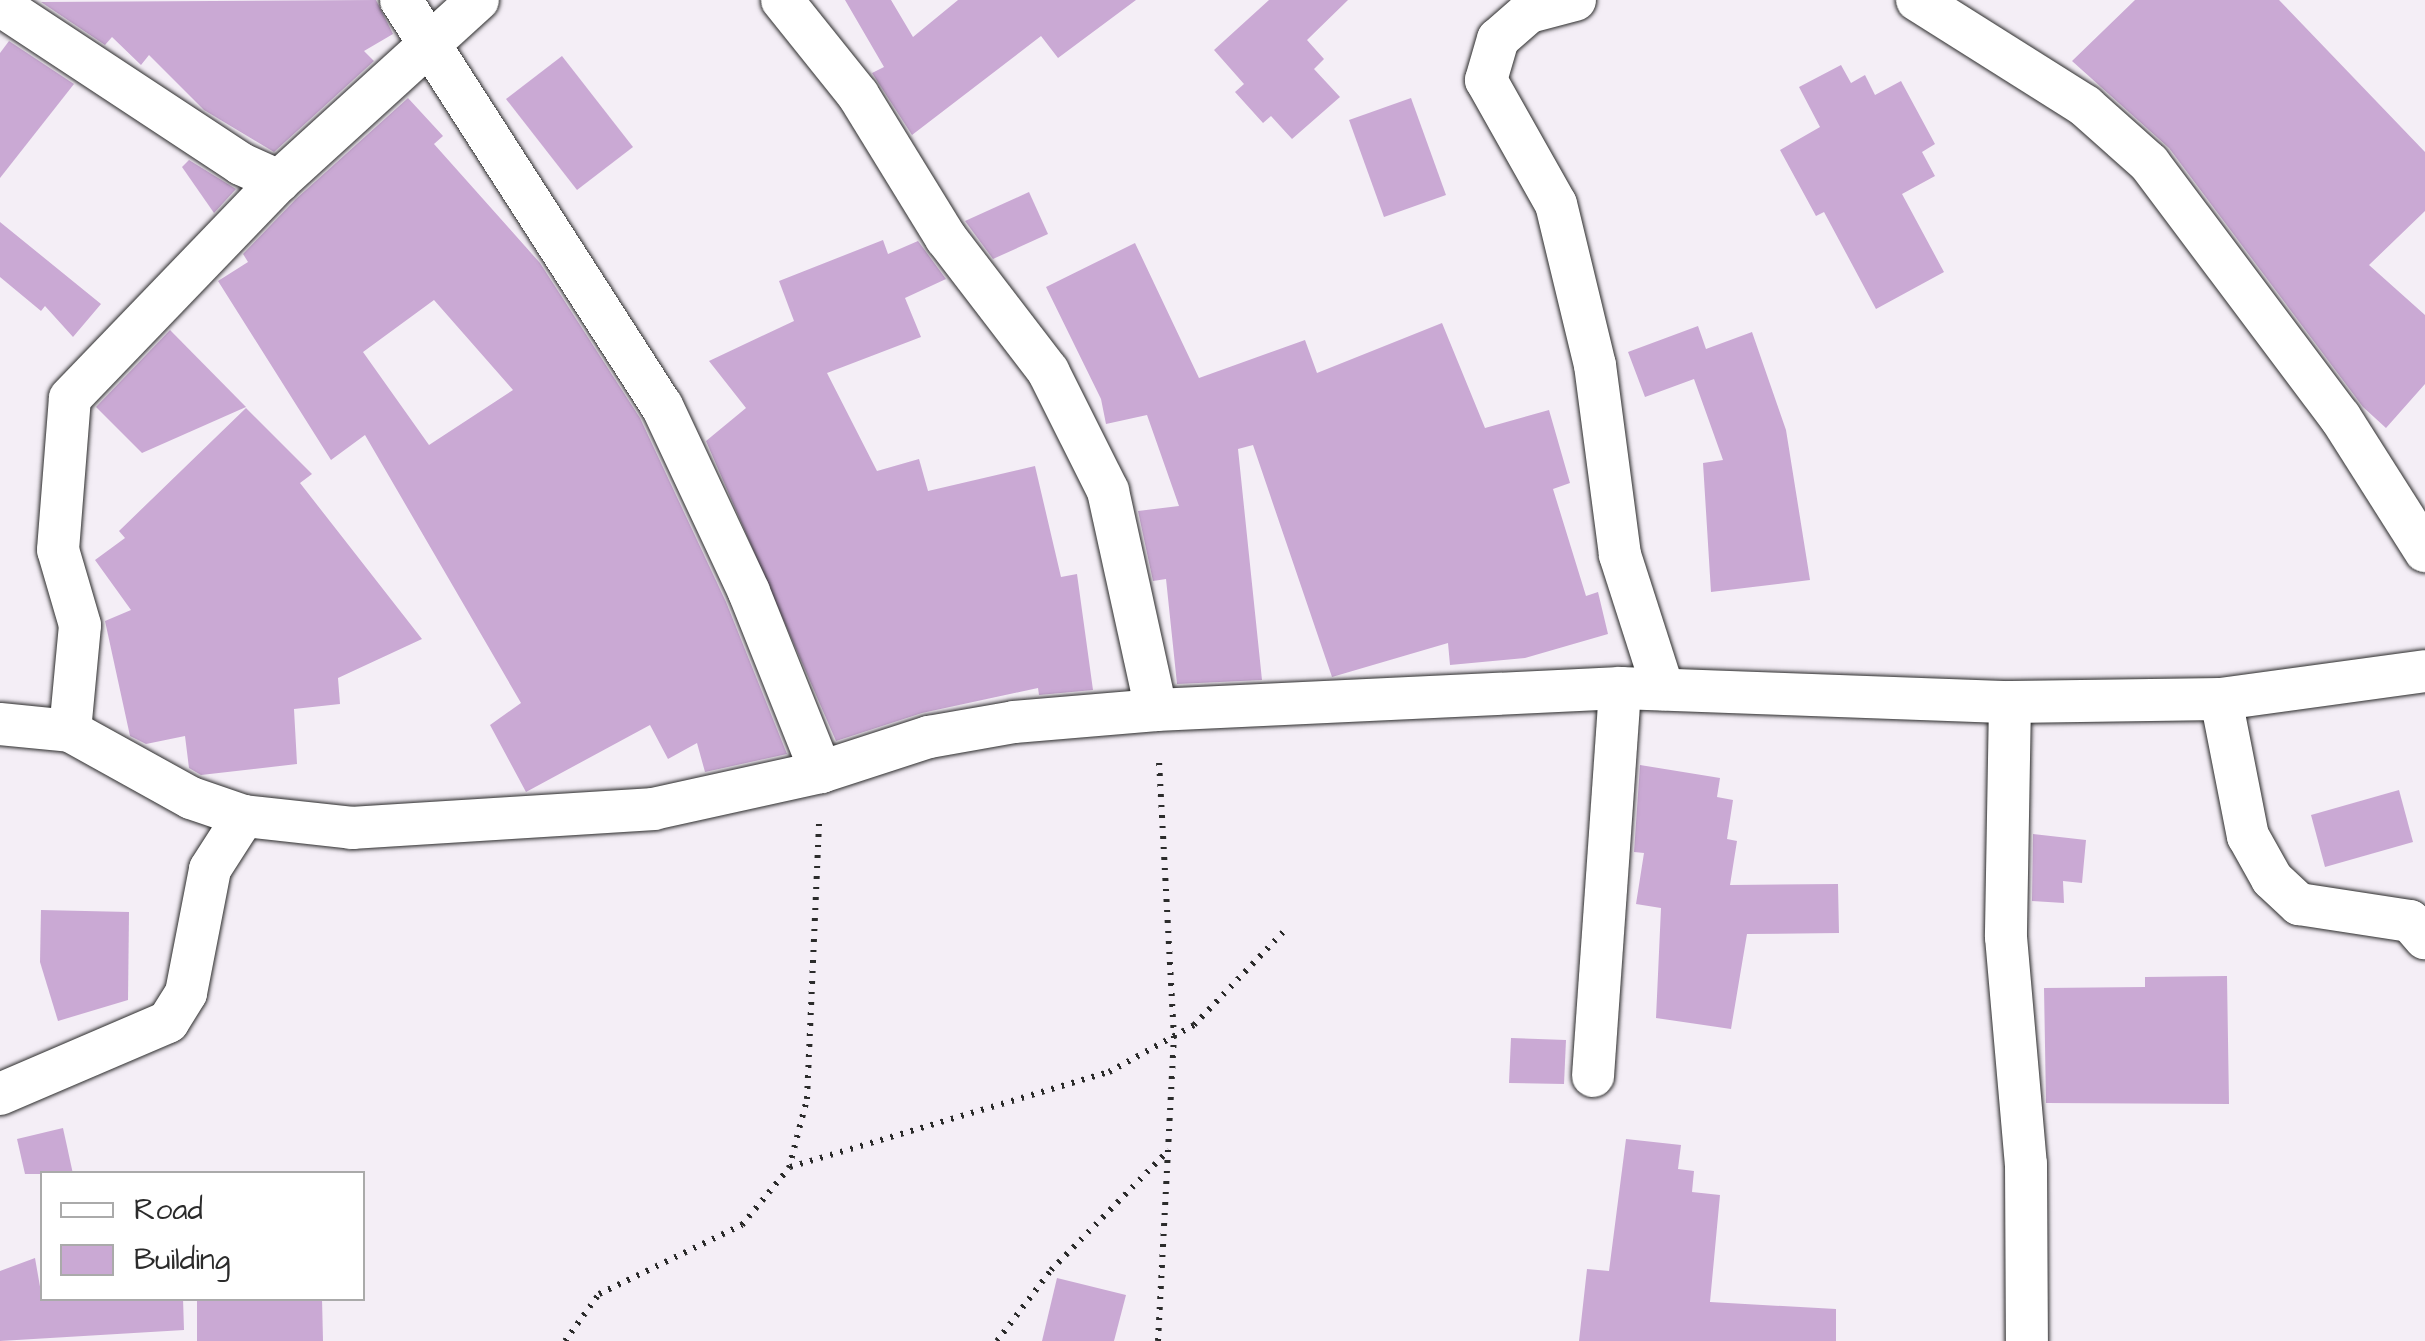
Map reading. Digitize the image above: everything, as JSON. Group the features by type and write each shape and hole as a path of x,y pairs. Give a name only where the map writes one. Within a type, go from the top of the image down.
{"street":[{"path":"401,0 430,38 662,406 749,592 821,772"},
{"path":"70,731 80,625 58,550 70,398 279,181 430,38 478,0"},
{"path":"782,0 858,95 946,238 1048,371 1108,491 1156,710"},
{"path":"1575,0 1529,12 1498,39 1486,80 1556,204 1595,365 1620,555 1663,689"},
{"path":"1917,0 2085,106 2149,163 2340,417 2425,551"},
{"path":"0,5 241,164 279,181"},
{"path":"0,724 70,731 191,798 244,816 352,828 653,809 821,772 929,737 1014,722 1156,710 1620,688 2010,702 2221,699 2425,671"},
{"path":"1593,1076 1620,688"},
{"path":"2221,699 2248,836 2272,879 2298,904 2410,921 2425,938"},
{"path":"2010,702 2006,937 2026,1164 2027,1341"},
{"path":"0,1094 168,1022 186,993 210,869 244,816"}],"path":[{"path":"1156,710 1174,1038 1158,1341"},
{"path":"565,1341 598,1294 742,1224 789,1168 807,1098 821,772"},
{"path":"789,1168 1109,1072 1174,1038 1212,1009 1286,928"},
{"path":"997,1341 1052,1270 1170,1149"}],"building":[{"path":"376,0 393,34 364,51 374,61 274,152 204,110 149,55 141,65 112,37 105,45 41,2"},
{"path":"845,0 891,0 913,37 958,0 1136,0 1058,58 1041,36 912,135 872,73 884,67"},
{"path":"1269,0 1348,0 1307,40 1324,59 1314,69 1340,97 1292,139 1271,116 1263,123 1235,92 1244,84 1214,50"},
{"path":"2135,0 2279,0 2425,152 2425,211 2369,265 2425,315 2425,384 2386,428 2363,407 2169,148 2072,61"},
{"path":"9,41 74,84 0,178 0,53"},
{"path":"562,56 633,147 577,190 506,99"},
{"path":"1841,65 1851,83 1865,75 1875,95 1901,81 1935,144 1922,152 1935,176 1902,194 1944,272 1876,309 1824,212 1816,216 1780,150 1820,127 1799,87"},
{"path":"408,98 443,136 434,144 540,263 640,418 726,602 787,754 705,772 697,743 668,759 650,725 526,792 490,725 521,703 365,435 331,460 218,281 248,262 243,254 296,199","holes":["434,300 513,390 429,445 363,352"]},
{"path":"1411,98 1446,195 1384,217 1349,120"},
{"path":"189,160 236,189 214,213 182,167"},
{"path":"1029,192 1048,234 993,259 965,221"},
{"path":"0,222 101,304 73,337 45,306 41,311 0,277"},
{"path":"883,240 888,254 918,241 946,279 905,298 921,337 827,373 877,471 919,459 928,491 1035,466 1061,577 1077,574 1093,690 1039,695 1038,688 922,713 836,741 706,441 746,408 709,361 794,321 779,281"},
{"path":"1135,243 1199,378 1305,340 1317,373 1442,323 1485,428 1549,410 1570,483 1553,489 1586,596 1598,592 1608,634 1525,658 1450,665 1448,643 1332,677 1253,445 1238,449 1262,680 1177,684 1166,579 1153,581 1138,511 1179,506 1147,415 1106,424 1101,399 1046,287"},
{"path":"1698,326 1706,349 1752,332 1786,430 1810,580 1711,592 1703,463 1723,460 1694,379 1645,397 1628,352"},
{"path":"170,330 246,407 142,453 96,407"},
{"path":"246,408 312,474 300,483 422,639 338,678 340,704 294,709 297,764 201,775 189,768 185,736 146,744 130,736 105,621 131,610 95,560 125,538 119,531"},
{"path":"1640,765 1720,778 1717,797 1733,800 1727,839 1737,841 1730,885 1838,884 1839,933 1747,934 1731,1029 1656,1018 1661,908 1636,904 1644,853 1634,852"},
{"path":"2399,790 2413,842 2325,867 2311,815"},
{"path":"2033,834 2086,840 2082,883 2063,881 2064,903 2032,901"},
{"path":"41,910 129,912 128,1000 58,1021 40,962"},
{"path":"2227,976 2229,1104 2046,1103 2044,988 2145,987 2145,977"},
{"path":"1511,1038 1566,1040 1564,1084 1509,1083"},
{"path":"63,1128 72,1171 25,1174 17,1139"},
{"path":"1626,1139 1681,1145 1678,1169 1694,1171 1692,1192 1720,1195 1710,1302 1836,1309 1836,1341 1579,1341 1587,1269 1609,1271"},
{"path":"35,1258 40,1301 183,1301 184,1330 0,1341 0,1271"},
{"path":"1057,1278 1126,1295 1114,1341 1042,1341"},
{"path":"197,1301 322,1301 323,1341 197,1341"}]}
